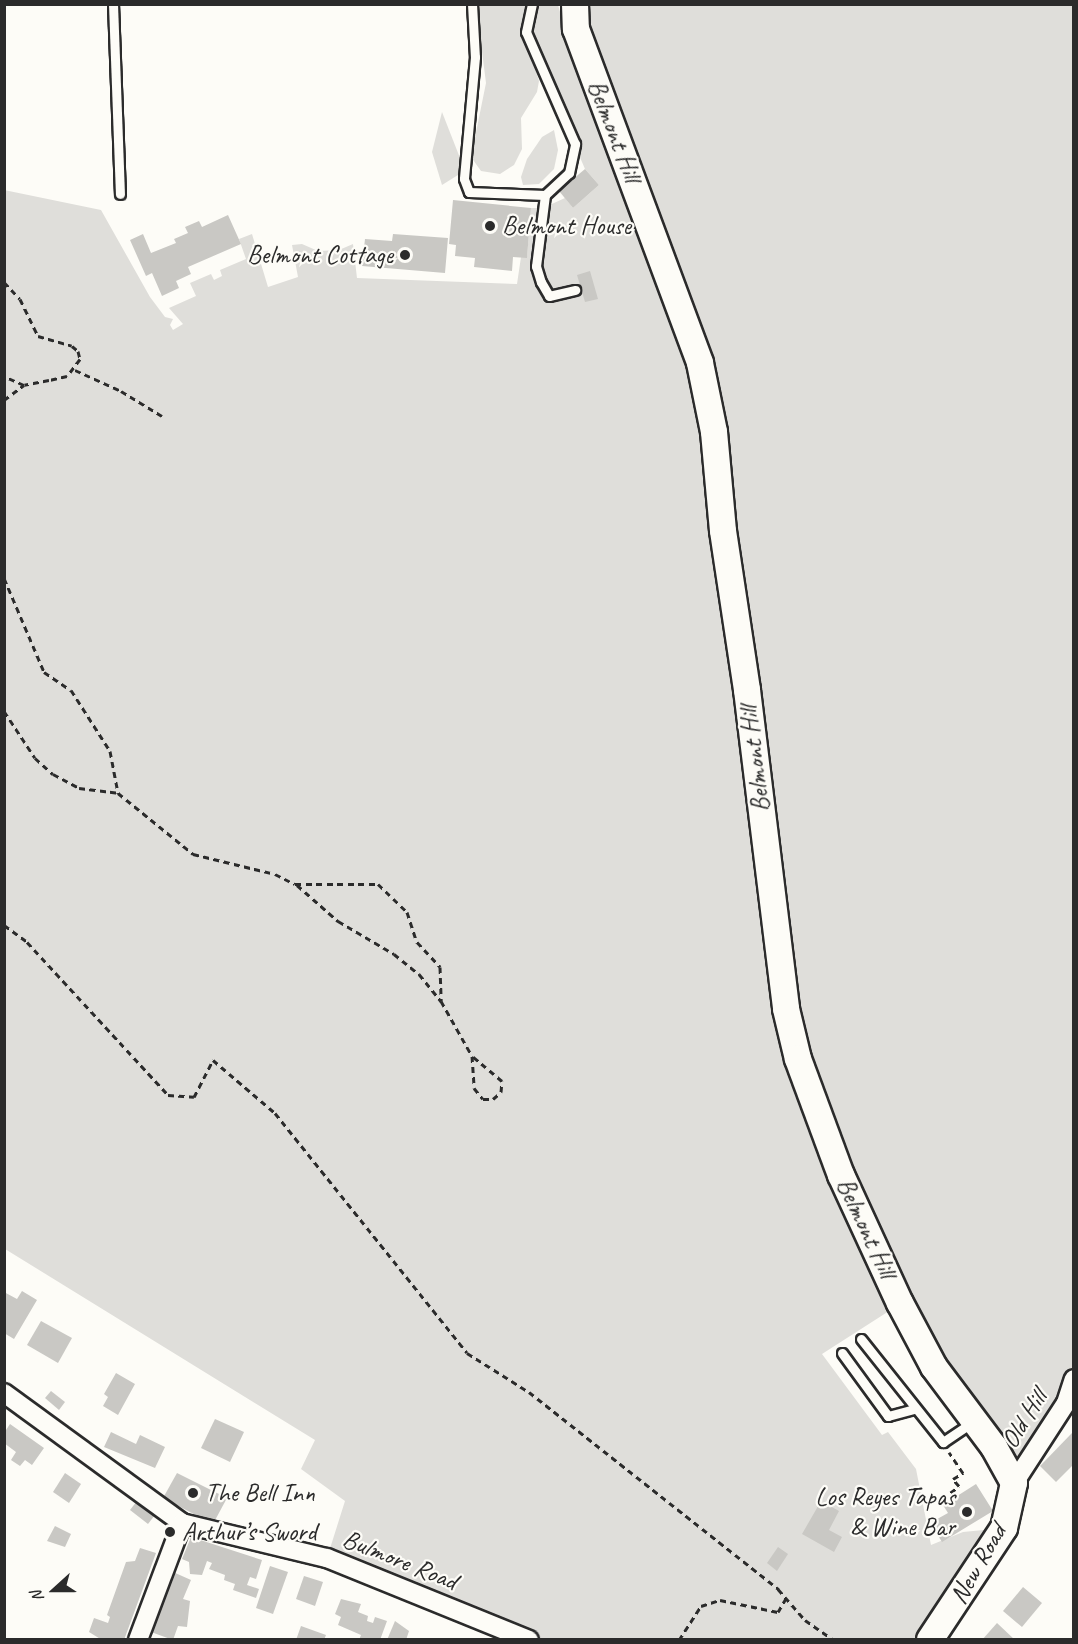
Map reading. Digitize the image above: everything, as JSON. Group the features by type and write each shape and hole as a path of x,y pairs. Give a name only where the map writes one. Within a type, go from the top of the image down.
{"main road":[{"name":"Belmont Hill","path":"575,4 576,29 700,363 714,432 723,531 747,690 786,1009 798,1059 841,1175 900,1303 934,1367 975,1421 1014,1483"},
{"name":"New Road","path":"930,1640 1004,1528 1014,1483"}],"street":[{"name":"Old Hill","path":"1014,1483 1066,1402 1074,1379"},
{"name":"Bulmore Road","path":"4,1393 182,1523 327,1558 529,1640"},
{"path":"138,1640 182,1523"}],"lane":[{"path":"114,4 120,194"},
{"path":"472,4 474,80 464,178 469,192 545,195"},
{"path":"532,4 526,32 574,144 569,173 545,195 536,266 549,296 575,290"},
{"path":"861,1339 914,1409 943,1442 975,1421"},
{"path":"842,1353 888,1416 914,1409"}],"path":[{"path":"4,282 20,299 38,336 78,351 75,370 67,376 24,385 4,400"},
{"path":"75,370 121,391 162,416"},
{"path":"4,376 24,385"},
{"path":"4,578 44,672 71,690 110,751 118,794"},
{"path":"4,711 35,758 53,774 79,788 118,794 193,854 275,874 295,884 338,921 394,954 419,974 441,1001 472,1056 502,1081 501,1092 493,1099 483,1100 474,1088 472,1056"},
{"path":"295,884 378,884 407,912 417,942 440,967 441,1001"},
{"path":"4,925 27,942 168,1095 194,1096 213,1060 275,1113 467,1353 529,1392 786,1598 805,1620 834,1640"},
{"path":"942,1499 959,1486 953,1479 963,1473 943,1442"},
{"path":"679,1640 701,1606 720,1600 778,1612 786,1598"}],"shaded area":[{"path":"476,5 526,5 523,32 539,81 537,92 521,118 522,149 514,165 500,174 481,171 471,157 486,83"},
{"path":"538,5 558,5 571,50 714,432 586,31 587,5 1073,5 1073,1379 1014,1483 900,1304 822,1354 882,1435 888,1432 916,1469 931,1545 963,1532 1004,1528 930,1639 529,1639 327,1558 345,1501 301,1469 315,1440 5,1249 4,190 101,210 150,297 165,317 173,319 170,325 173,330 183,324 169,308 196,296 190,283 211,274 214,280 222,276 220,270 246,259 239,239 252,234 268,287 298,277 292,245 302,244 318,251 339,250 353,244 357,278 517,284 521,257 527,257 531,208 543,208 565,198 573,208 599,185 585,169 555,99 533,31"},
{"path":"442,112 460,158 458,175 442,185 432,152"},
{"path":"554,130 558,150 554,169 539,184 523,185 521,177 527,159 542,137"}],"building":[{"path":"585,169 599,185 573,208 559,191"},
{"name":"Belmont House","path":"453,200 531,208 527,258 513,257 512,271 474,267 475,258 455,256 456,245 449,244"},
{"path":"228,215 241,244 188,267 191,274 176,281 179,288 162,296 152,273 146,276 130,240 143,234 151,253 176,243 174,239 188,233 185,227 199,221 202,227"},
{"name":"Belmont Cottage","path":"393,234 448,238 445,273 362,266 365,239 392,241"},
{"path":"590,271 598,299 585,302 577,275"},
{"path":"22,1291 37,1300 14,1339 4,1333 4,1292 17,1299"},
{"path":"41,1321 72,1338 58,1363 27,1345"},
{"path":"116,1373 135,1384 118,1415 103,1406 108,1397 104,1394"},
{"path":"51,1391 65,1402 59,1410 45,1398"},
{"path":"215,1419 244,1432 230,1462 201,1448"},
{"path":"10,1424 44,1448 32,1465 25,1460 20,1466 11,1460 16,1452 4,1443 4,1433"},
{"path":"111,1432 136,1444 140,1435 165,1447 155,1468 104,1447"},
{"path":"1072,1433 1074,1464 1056,1482 1040,1466"},
{"path":"65,1473 81,1484 69,1503 53,1492"},
{"path":"177,1473 227,1498 213,1524 163,1498"},
{"path":"976,1484 993,1511 942,1542 930,1523 948,1513 943,1505"},
{"path":"140,1497 158,1511 148,1524 130,1510"},
{"path":"821,1501 839,1511 829,1530 842,1537 834,1552 802,1534"},
{"path":"55,1526 71,1534 65,1547 47,1541"},
{"path":"191,1537 262,1560 256,1579 250,1577 247,1585 259,1589 256,1598 233,1590 235,1584 224,1580 225,1575 209,1569 212,1563 207,1561 202,1575 190,1574 189,1562 182,1559"},
{"path":"778,1547 788,1554 777,1571 767,1563"},
{"path":"140,1548 156,1553 124,1640 102,1640 89,1632 94,1618 108,1623 110,1617 107,1615 126,1562 135,1561"},
{"path":"270,1566 288,1572 273,1614 256,1608"},
{"path":"173,1572 191,1580 183,1599 190,1601 187,1627 178,1626 173,1640 151,1632"},
{"path":"304,1576 323,1582 315,1606 296,1599"},
{"path":"1023,1587 1042,1603 1022,1627 1003,1611"},
{"path":"341,1599 361,1604 358,1612 368,1616 367,1621 373,1623 375,1617 387,1621 380,1640 359,1640 361,1635 338,1625 341,1617 335,1614"},
{"path":"395,1621 409,1631 406,1640 387,1640"},
{"path":"997,1623 1015,1640 982,1640"},
{"path":"301,1626 326,1635 324,1640 296,1640"}],"place":[{"name":"Belmont House","path":"490,226"},
{"name":"Belmont Cottage","path":"405,255"},
{"name":"The Bell Inn","path":"193,1493"},
{"name":"Los Reyes Tapas & Wine Bar","path":"967,1512"},
{"name":"Arthur’s Sword","path":"170,1532"}]}
